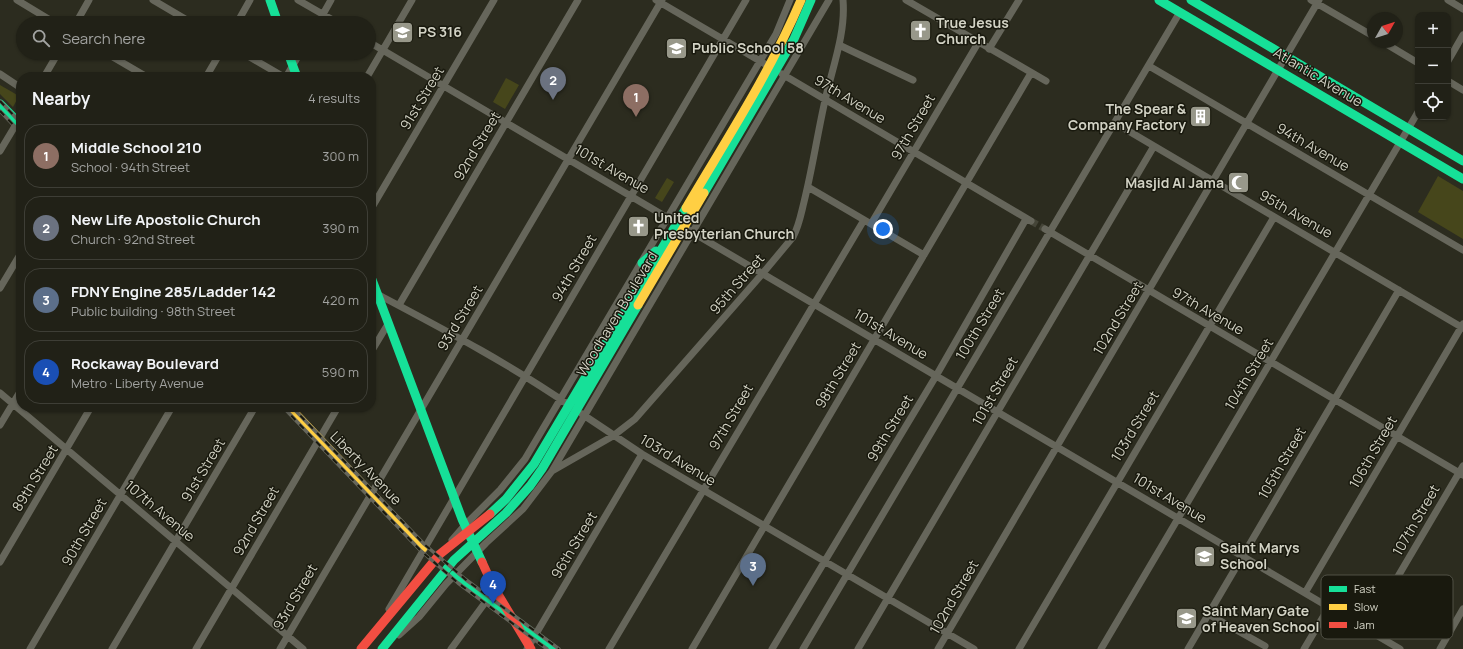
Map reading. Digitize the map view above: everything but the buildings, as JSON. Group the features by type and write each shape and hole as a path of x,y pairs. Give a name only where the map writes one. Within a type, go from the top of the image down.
{"main road":[{"path":"270,0 276,16"},
{"name":"Woodhaven Boulevard","path":"361,649 438,557 467,529 506,499 522,481 534,464 663,246 681,224 786,35 801,0"},
{"name":"Woodhaven Boulevard","path":"383,649 450,572 472,542 506,513 530,486 569,405 681,224 738,136 768,66 794,39 811,0"},
{"name":"Atlantic Avenue","path":"1159,0 1463,179"},
{"name":"Atlantic Avenue","path":"1191,0 1463,161"},
{"path":"291,60 295,72"},
{"path":"0,104 16,118"},
{"path":"738,136 755,126"},
{"path":"642,263 663,246"},
{"path":"376,297 472,542 529,648"},
{"name":"Liberty Avenue","path":"294,412 423,548"},
{"path":"450,572 554,649"}],"street":[{"path":"16,0 43,16"},
{"path":"80,16 89,0"},
{"path":"154,0 180,16"},
{"path":"241,16 250,0"},
{"path":"298,0 326,16"},
{"path":"323,14 331,0"},
{"path":"370,72 412,0"},
{"name":"91st Street","path":"376,201 494,0"},
{"name":"92nd Street","path":"398,305 578,0"},
{"name":"94th Street","path":"374,635 423,548 746,0"},
{"name":"Woodhaven Boulevard","path":"768,66 779,29 790,0"},
{"name":"Woodhaven Boulevard","path":"819,16 823,0"},
{"name":"Woodhaven Boulevard","path":"569,405 642,263 681,224 755,126 829,0"},
{"name":"95th Street","path":"552,471 626,427 643,410 763,273 797,230 808,187 825,99 839,45 844,14 843,0"},
{"path":"989,49 1019,0"},
{"path":"1448,0 1463,9"},
{"name":"97th Avenue","path":"660,1 723,40 1029,220"},
{"name":"93rd Street","path":"280,649 569,159 660,1"},
{"path":"909,1 978,43 1046,81"},
{"path":"1316,1 1367,32"},
{"name":"102nd Street","path":"938,649 1248,124 1316,1"},
{"name":"100th Street","path":"803,649 958,388 1047,230 1115,123 1180,12"},
{"path":"1451,56 1463,35"},
{"name":"97th Street","path":"871,224 978,43"},
{"path":"839,45 913,80"},
{"name":"101st Avenue","path":"376,46 681,224 1321,602"},
{"path":"1393,48 1415,61"},
{"path":"47,72 54,60"},
{"path":"118,60 138,72"},
{"path":"209,72 216,60"},
{"path":"255,60 276,72"},
{"path":"288,72 296,60"},
{"name":"94th Avenue","path":"1149,66 1463,250"},
{"name":"98th Street","path":"692,649 1031,73"},
{"path":"0,74 16,85"},
{"path":"1451,83 1463,90"},
{"name":"104th Street","path":"1101,649 1415,117"},
{"name":"95th Avenue","path":"1115,123 1462,326"},
{"path":"0,151 16,127"},
{"name":"101st Street","path":"858,649 1154,146"},
{"path":"808,187 924,255"},
{"name":"103rd Street","path":"1019,649 1274,217"},
{"name":"97th Street","path":"609,649 813,303 864,220"},
{"name":"99th Street","path":"772,649 1029,220"},
{"name":"Woodhaven Boulevard","path":"450,572 477,553 523,509 552,471 584,416 681,224"},
{"name":"97th Avenue","path":"1047,230 1461,474"},
{"path":"0,288 16,261"},
{"name":"105th Street","path":"1188,649 1399,290"},
{"name":"103rd Avenue","path":"376,293 462,339 525,376 642,454 974,649"},
{"path":"376,344 388,324"},
{"name":"106th Street","path":"1305,593 1462,326"},
{"name":"107th Avenue","path":"0,393 16,406"},
{"path":"0,425 16,399"},
{"name":"107th Avenue","path":"23,412 303,649"},
{"name":"89th Street","path":"0,562 89,412"},
{"name":"90th Street","path":"30,649 169,412"},
{"name":"91st Street","path":"112,649 252,412"},
{"name":"92nd Street","path":"196,649 335,412"},
{"name":"96th Street","path":"529,648 642,454"},
{"name":"107th Street","path":"1400,575 1461,474 1463,466"},
{"path":"438,557 450,572"},
{"path":"451,649 487,600"},
{"path":"1453,626 1463,609"},
{"path":"1208,614 1264,646"},
{"path":"1304,649 1321,620"},
{"name":"101st Avenue","path":"1378,639 1387,646 1400,649"},
{"path":"1440,649 1446,639"}],"shaded area":[{"path":"506,78 519,85 505,109 493,102"},
{"path":"0,85 16,94 16,102 13,107 0,94"},
{"path":"1438,176 1463,191 1463,239 1418,212"},
{"path":"667,178 674,182 662,202 655,198"}],"tunnel":[{"path":"1031,221 1045,229"}],"railway":[{"path":"0,101 16,118"},
{"path":"0,111 16,128"},
{"path":"288,412 420,550 458,583 547,649"},
{"path":"297,412 424,544 465,579 559,649"}],"traffic: fast":[{"path":"270,0 276,16"},
{"path":"704,193 794,39 811,0"},
{"path":"1159,0 1463,179"},
{"path":"1191,0 1463,161"},
{"path":"291,60 295,72"},
{"path":"0,104 16,120"},
{"path":"490,514 506,499 534,464 686,208"},
{"path":"642,263 656,251"},
{"path":"376,290 462,519 482,562"},
{"path":"382,649 454,560 506,513 530,486 542,469 638,305"},
{"path":"454,575 554,649"}],"traffic: slow":[{"path":"686,208 762,80 801,0"},
{"path":"638,305 704,193"},
{"path":"294,412 423,548"}],"traffic: jam":[{"path":"361,649 440,554 490,514"},
{"path":"482,562 493,586 531,649"}],"place":[{"name":"True Jesus Church","path":"921,31"},
{"name":"PS 316","path":"403,32"},
{"name":"Public School 58","path":"676,48"},
{"name":"New Life Apostolic Church","path":"553,100"},
{"name":"Middle School 210","path":"636,117"},
{"name":"The Spear & Company Factory","path":"1201,117"},
{"name":"Masjid Al Jama","path":"1239,183"},
{"name":"United Presbyterian Church","path":"639,226"},
{"name":"Saint Marys School","path":"1205,556"},
{"name":"FDNY Engine 285/Ladder 142","path":"753,586"},
{"name":"Rockaway Boulevard","path":"493,604"},
{"name":"Saint Mary Gate of Heaven School","path":"1186,619"}]}
